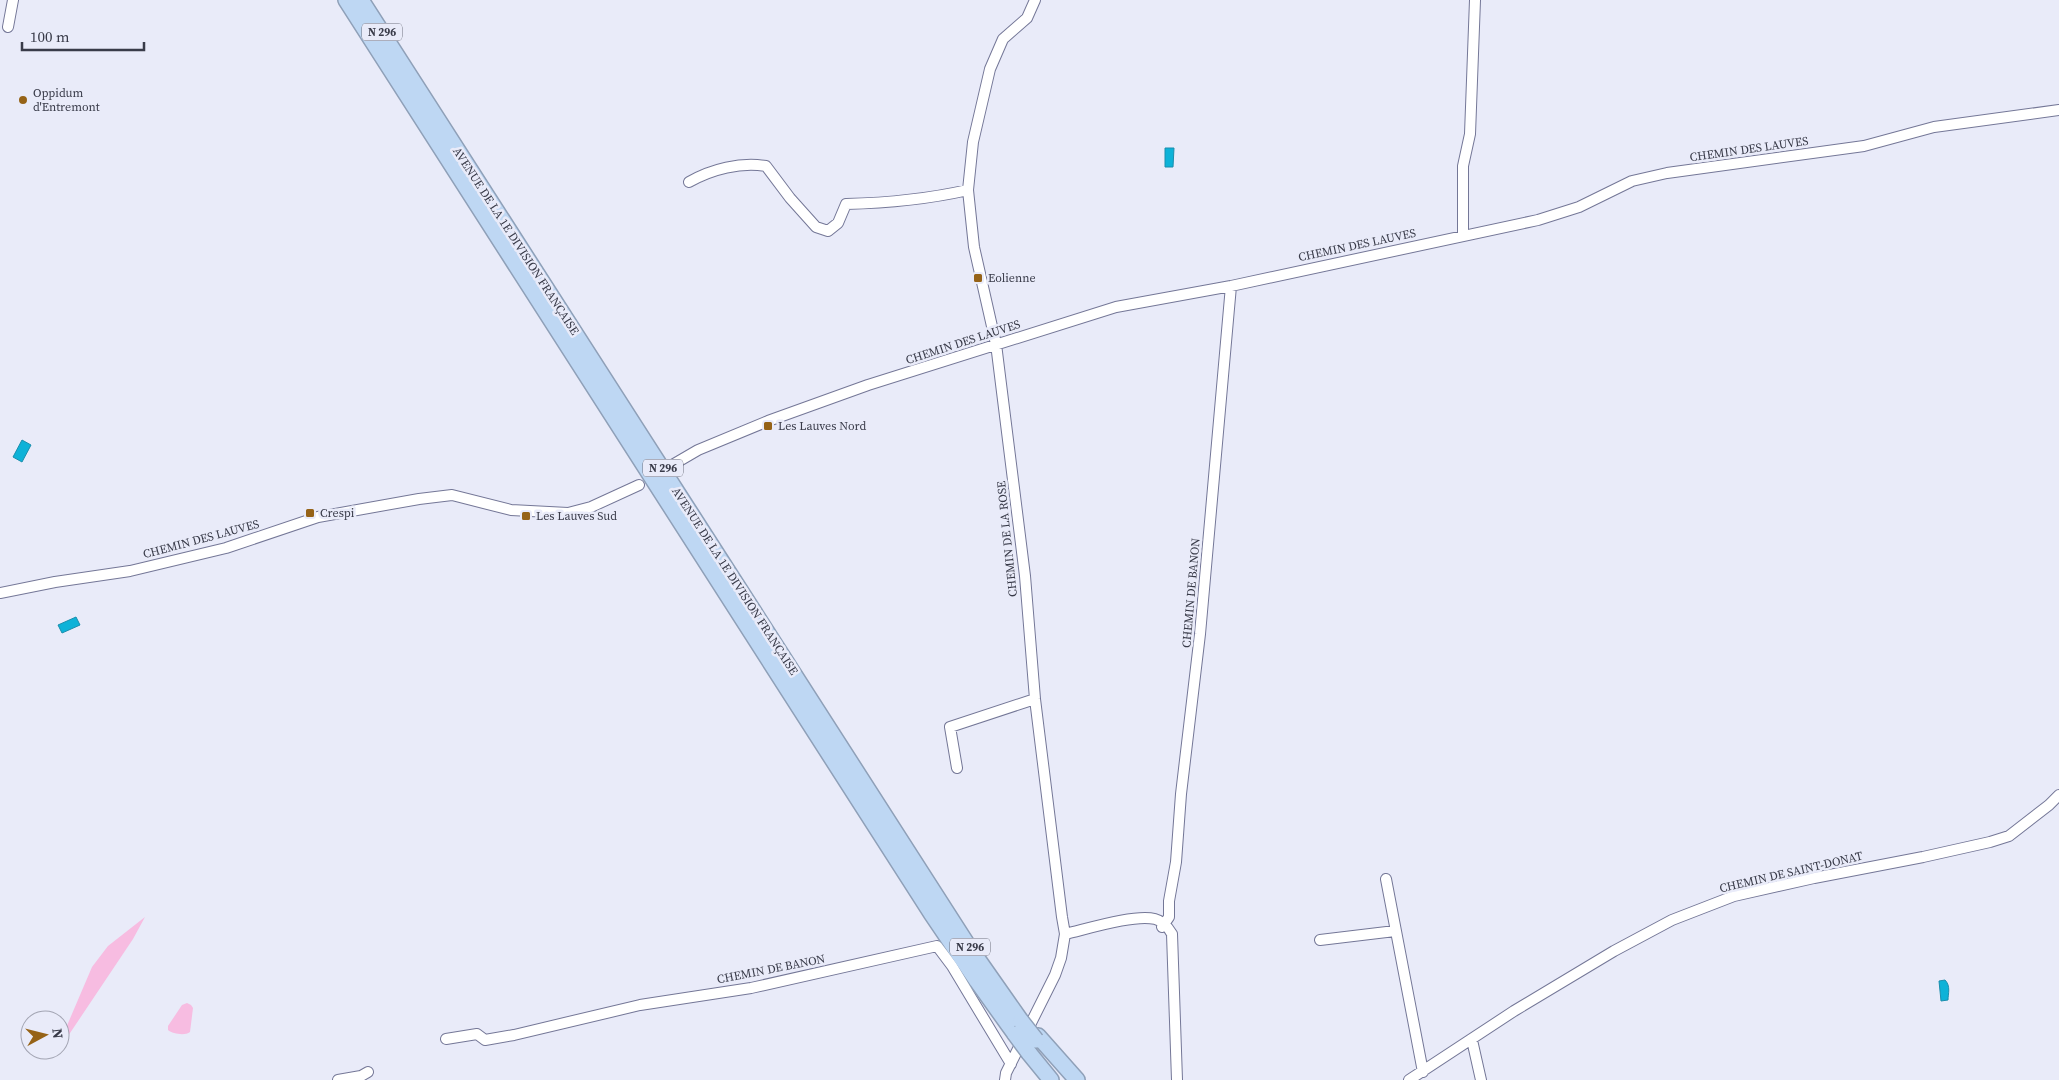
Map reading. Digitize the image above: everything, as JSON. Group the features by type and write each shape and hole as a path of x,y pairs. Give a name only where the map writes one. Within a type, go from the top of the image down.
{"highway":[{"name":"AVENUE DE LA 1E DIVISION FRANÇAISE","path":"346,0 950,942 1035,1043 1069,1080"},
{"name":"AVENUE DE LA 1E DIVISION FRANÇAISE","path":"361,0 1019,1024"},
{"name":"AVENUE DE LA 1E DIVISION FRANÇAISE","path":"1035,1043 1051,1080"},
{"path":"1035,1043 1076,1080"}],"street":[{"path":"8,27 13,0"},
{"name":"CHEMIN DE LA ROSE","path":"1005,1080 1055,975 1066,934 1062,917 1035,699 1025,576 996,344 974,247 968,190 973,142 990,69 1003,40 1027,18 1035,0"},
{"path":"1463,235 1464,166 1470,134 1475,0"},
{"name":"CHEMIN DES LAUVES","path":"674,464 698,450 768,421 868,385 1116,307 1231,286 1559,214 1579,207 1632,181 1667,173 1864,146 1934,127 2059,110"},
{"path":"689,182 702,175 735,166 752,164 766,166 790,198 816,227 828,231 838,223 846,204 878,203 968,190"},
{"name":"CHEMIN DE BANON","path":"1158,923 1169,917 1169,902 1176,862 1181,794 1200,634 1231,286"},
{"name":"CHEMIN DES LAUVES","path":"0,593 55,582 130,571 226,548 318,517 419,499 452,495 510,510 568,513 591,507 638,485"},
{"path":"957,768 950,727 1035,699"},
{"name":"CHEMIN DE SAINT-DONAT","path":"1409,1080 1514,1011 1614,951 1672,920 1734,896 1923,857 2009,836 2059,795"},
{"path":"1386,879 1423,1072"},
{"path":"1066,934 1135,919 1158,923 1172,934 1177,1080"},
{"path":"1320,940 1395,931"},
{"name":"CHEMIN DE BANON","path":"446,1039 477,1034 484,1040 505,1037 640,1005 752,988 937,946 952,966 1011,1064"},
{"path":"1472,1040 1481,1080"},
{"path":"338,1080 361,1076 368,1072"}],"shaded area":[{"path":"145,917 133,939 70,1033 70,1019 92,967 108,946"},
{"path":"187,1003 193,1008 190,1032 185,1034 173,1033 168,1030 168,1026 182,1005"}],"water":[{"path":"1165,148 1174,148 1173,167 1165,167"},
{"path":"22,440 31,445 22,462 13,457"},
{"path":"76,617 80,625 62,633 58,625"},
{"path":"1945,980 1949,987 1948,1000 1941,1001 1939,981"}],"place":[{"name":"Oppidum d'Entremont","path":"23,100"},
{"name":"Eolienne","path":"978,278"},
{"name":"Les Lauves Nord","path":"768,426"},
{"name":"Crespi","path":"310,513"},
{"name":"Les Lauves Sud","path":"526,516"}]}
